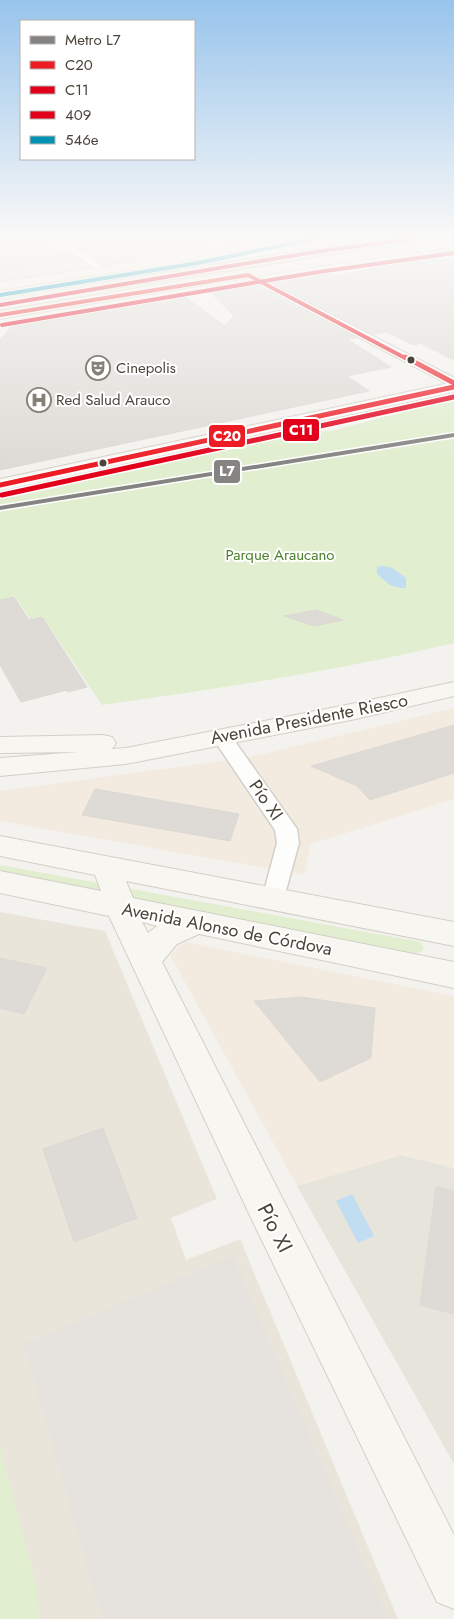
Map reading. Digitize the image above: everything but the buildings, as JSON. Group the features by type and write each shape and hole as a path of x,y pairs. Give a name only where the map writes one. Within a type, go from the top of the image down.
{"main road":[{"path":"0,316 14,314"},
{"path":"0,486 454,387"},
{"name":"Avenida Presidente Riesco","path":"0,767 126,756 164,747 356,712 454,689"},
{"name":"Avenida Presidente Riesco","path":"0,745 63,743 164,747"},
{"path":"0,846 454,934"},
{"name":"Pío XI","path":"106,866 120,907 146,962 265,1207 454,1585"},
{"name":"Avenida Alonso de Córdova","path":"0,882 454,975"},
{"path":"146,962 150,950 164,936 183,926 198,923"}],"street":[{"path":"323,314 454,383"},
{"path":"344,314 454,371"},
{"name":"Pío XI","path":"222,737 286,829 288,843 274,899"}],"shaded area":[{"path":"454,708 454,799 311,844 304,875 0,821 0,791 251,757"},
{"path":"0,912 105,931 217,1199 171,1218 186,1260 240,1239 398,1619 0,1619"},
{"path":"185,942 454,996 454,1168 401,1155 297,1186 170,955"},
{"path":"401,1155 454,1168 454,1464 297,1186"},
{"path":"233,1256 388,1619 102,1619 24,1344"}],"green space":[{"name":"Parque Araucano","path":"454,398 454,643 323,670 102,705 42,616 30,619 15,596 0,600 0,494 264,434 332,431"},
{"path":"0,865 421,942 424,950 416,954 0,879"},
{"path":"0,1447 37,1587 40,1619 0,1619"}],"water":[{"path":"377,567 392,568 406,578 406,588 390,585 383,580 377,573"},
{"path":"352,1194 374,1236 358,1243 336,1201"}],"metro line":[{"name":"L7","path":"0,508 454,435"}],"transit line":[{"name":"C20","path":"0,315 9,314"},
{"name":"C11","path":"2,325 70,314"},
{"name":"C20","path":"322,314 454,383"},
{"name":"C20","path":"0,485 454,387"},
{"name":"C11","path":"2,495 454,397"}],"place":[{"name":"Cinepolis","path":"98,368"},
{"name":"Red Salud Arauco","path":"39,400"}]}
